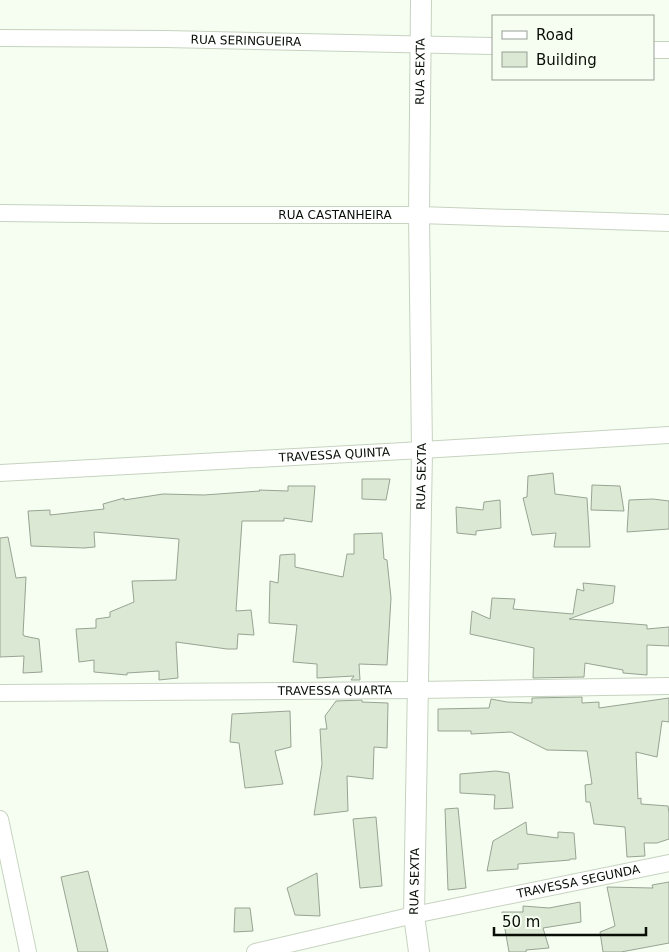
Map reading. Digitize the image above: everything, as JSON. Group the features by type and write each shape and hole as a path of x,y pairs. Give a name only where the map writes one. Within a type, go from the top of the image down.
{"street":[{"name":"RUA SEXTA","path":"419,952 414,915 422,450 419,215 421,0"},
{"name":"RUA SERINGUEIRA","path":"0,38 166,39 492,46"},
{"path":"654,50 669,50"},
{"name":"RUA CASTANHEIRA","path":"0,213 419,215 669,223"},
{"name":"TRAVESSA QUINTA","path":"0,472 669,435"},
{"name":"TRAVESSA QUARTA","path":"0,693 669,686"},
{"path":"0,820 28,952"},
{"name":"TRAVESSA SEGUNDA","path":"255,952 414,915 669,863"}],"building":[{"path":"553,473 555,494 587,498 590,547 554,547 556,533 532,535 523,498 527,497 528,476"},
{"path":"362,479 390,479 386,500 362,499"},
{"path":"592,485 620,486 624,511 591,510"},
{"path":"288,486 315,486 312,522 284,518 284,521 242,521 236,611 251,610 254,635 238,634 237,649 176,642 178,678 159,680 159,671 127,673 127,675 94,672 94,660 79,662 76,629 96,628 96,619 110,617 110,612 134,602 132,581 176,580 179,539 94,532 95,547 31,546 28,511 50,510 50,515 104,509 103,504 124,498 124,500 163,494 204,495 259,490 288,491"},
{"path":"653,499 669,501 669,529 627,532 629,500"},
{"path":"500,500 501,528 476,531 476,535 457,533 456,507 483,510 484,502"},
{"path":"382,533 384,559 387,560 391,598 387,665 359,664 360,680 351,680 354,676 317,678 317,664 293,662 297,625 269,623 270,581 278,583 280,555 295,554 295,567 343,577 347,554 354,554 354,534"},
{"path":"8,537 16,578 26,577 23,635 39,639 42,672 23,673 24,656 0,657 0,538"},
{"path":"583,583 615,586 613,603 569,619 647,625 647,629 669,627 669,646 647,645 647,675 623,673 623,670 585,663 584,677 533,678 534,648 470,634 472,611 490,619 492,598 515,599 513,609 573,614 577,589 584,591"},
{"path":"582,697 582,703 599,702 599,708 669,698 669,722 662,721 657,757 636,752 638,799 641,798 641,804 668,806 669,813 669,839 657,843 644,843 645,856 627,857 625,827 594,824 590,802 586,802 585,785 592,784 587,751 547,750 511,732 471,734 471,731 438,731 438,709 489,708 491,699 532,703 532,698"},
{"path":"362,700 362,702 388,703 387,748 374,747 373,779 347,776 348,811 314,815 322,764 320,729 327,729 325,716 336,701"},
{"path":"290,711 291,747 275,751 283,784 245,788 239,743 230,742 232,714"},
{"path":"496,771 509,773 513,808 494,809 495,795 460,793 460,774"},
{"path":"458,808 466,888 448,890 445,809"},
{"path":"376,817 382,886 360,888 353,819"},
{"path":"526,822 527,834 558,838 558,832 574,833 576,859 518,864 518,869 487,871 493,841"},
{"path":"88,871 108,952 78,952 61,877"},
{"path":"317,873 320,916 295,915 287,888"},
{"path":"669,882 669,943 621,952 603,952 600,932 615,926 607,887 653,888 652,885"},
{"path":"580,902 581,922 543,928 549,948 526,950 526,952 509,952 502,912 523,912 523,906 549,908"},
{"path":"235,908 250,908 253,931 234,932"}]}
